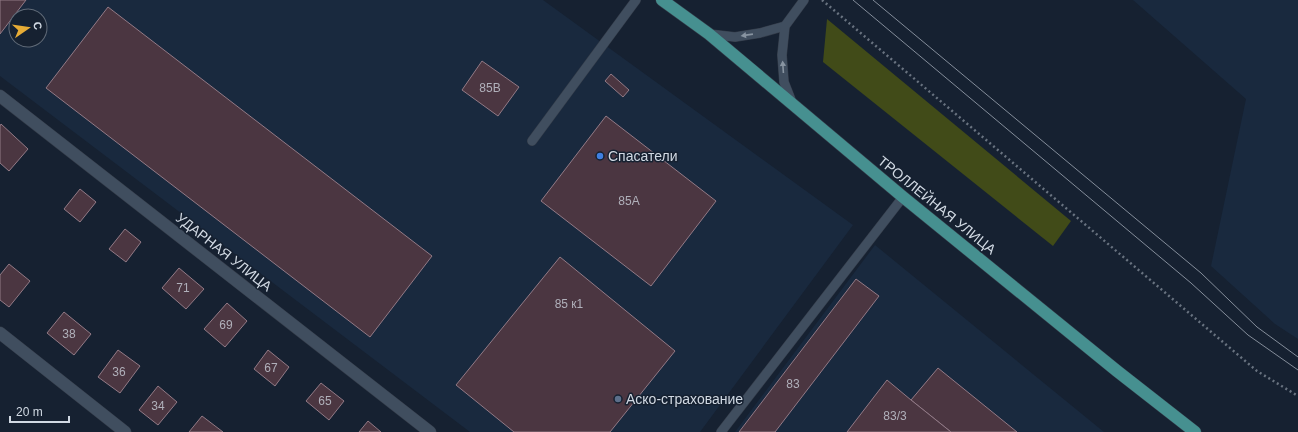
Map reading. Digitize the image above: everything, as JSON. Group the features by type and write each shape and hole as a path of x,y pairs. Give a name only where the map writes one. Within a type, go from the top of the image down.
{"main road":[{"name":"ТРОЛЛЕЙНАЯ УЛИЦА","path":"662,0 709,34 902,197 1117,371 1195,432"}],"street":[{"name":"УДАРНАЯ УЛИЦА","path":"0,96 430,432"},
{"path":"0,333 125,432"}],"lane":[{"path":"532,141 636,0"},
{"path":"793,104 784,82 782,54 785,26 804,0"},
{"path":"709,34 735,36 760,33 785,26"},
{"path":"721,432 902,197"}],"path":[{"path":"822,0 1257,371 1298,396"}],"shaded area":[{"path":"0,0 543,0 853,225 700,432 470,432 0,76"},
{"path":"1133,0 1298,0 1298,339 1275,324 1211,266 1246,99"},
{"path":"875,245 1104,432 735,432"}],"green space":[{"path":"827,19 1071,221 1053,246 823,62"}],"building":[{"path":"0,0 26,0 20,8 8,8 8,24 0,34"},
{"path":"108,7 432,256 370,337 46,88"},
{"path":"482,61 519,87 498,116 462,90"},
{"path":"611,74 629,90 623,97 605,81"},
{"path":"606,116 716,201 651,286 541,201"},
{"path":"1,124 28,149 9,171 0,163"},
{"path":"80,189 96,202 80,222 64,209"},
{"path":"125,229 141,242 126,262 109,249"},
{"path":"560,257 675,351 610,432 514,432 456,385"},
{"path":"9,264 30,281 9,307 0,300 0,275"},
{"path":"179,268 204,289 186,309 162,288"},
{"path":"856,279 879,296 775,432 739,432"},
{"path":"227,303 247,321 225,347 204,329"},
{"path":"64,312 91,334 74,355 47,333"},
{"path":"118,350 140,366 120,393 98,377"},
{"path":"268,350 289,367 275,386 254,369"},
{"path":"938,368 1017,432 951,432 911,400"},
{"path":"887,380 911,400 951,432 847,432"},
{"path":"321,383 344,401 329,420 306,401"},
{"path":"158,386 177,402 158,425 139,410"},
{"path":"202,416 223,432 189,432"},
{"path":"368,421 381,432 359,432"}],"tram line":[{"path":"853,0 1191,283 1248,335 1298,370"},
{"path":"873,0 1201,273 1257,327 1298,357"}],"place":[{"name":"Спасатели","path":"600,156"},
{"name":"Аско-страхование","path":"618,399"}]}
